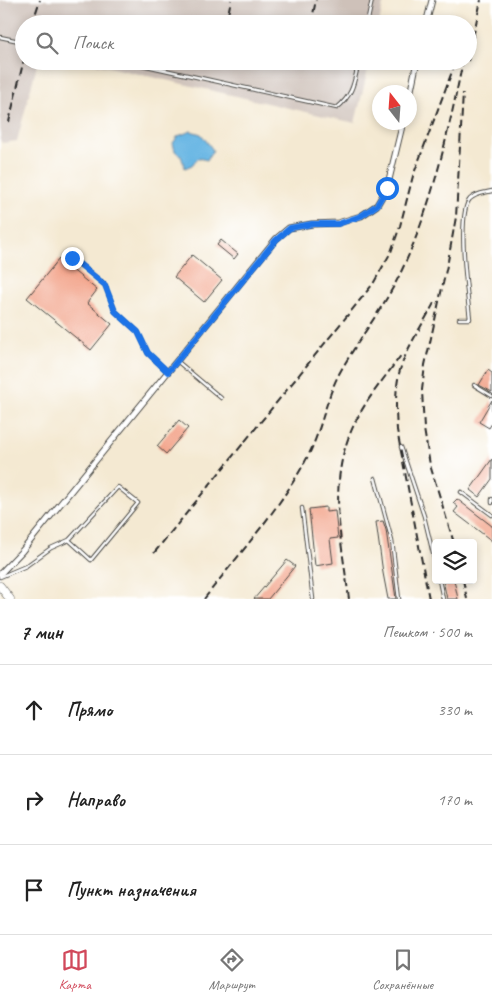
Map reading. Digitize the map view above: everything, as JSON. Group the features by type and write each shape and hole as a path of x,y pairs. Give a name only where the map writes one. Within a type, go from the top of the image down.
{"main road":[{"path":"0,586 10,599"}],"street":[{"path":"428,15 432,0"},
{"path":"412,85 415,70"},
{"path":"0,576 276,240 290,228 312,224 338,224 361,216 377,205 387,188 401,130"}],"lane":[{"path":"369,15 372,0"},
{"path":"0,37 15,40"},
{"path":"165,70 337,108 353,90 357,70"},
{"path":"459,319 470,319 464,261 466,207 469,200 476,194 492,191"},
{"path":"72,258 105,285 115,311 138,332 148,353 168,372"},
{"path":"177,361 222,398"},
{"path":"474,385 492,396"},
{"path":"401,447 424,516 432,549"},
{"path":"375,478 392,541 400,599"},
{"path":"0,576 26,566 51,548 69,540 118,487 138,502 91,560 69,540"},
{"path":"461,492 492,516"},
{"path":"302,508 313,599"},
{"path":"440,584 443,599"}],"shaded area":[{"path":"0,0 384,0 381,15 15,15 15,70 36,70 17,141 2,143 0,140"},
{"path":"122,70 368,70 355,123"}],"water":[{"path":"191,131 201,134 213,150 207,160 198,158 192,165 185,168 181,156 175,151 173,143 178,136"}],"building":[{"path":"221,240 238,254 234,259 217,245"},
{"path":"192,255 222,280 204,302 174,277"},
{"path":"59,259 97,290 87,303 112,324 91,350 27,298"},
{"path":"488,370 492,373 492,392 479,385"},
{"path":"492,400 492,423 489,428 479,422"},
{"path":"179,420 188,428 166,454 157,446"},
{"path":"492,459 492,479 479,497 470,490"},
{"path":"457,499 492,526 492,541 454,512 458,507 453,503"},
{"path":"326,507 326,512 335,511 338,538 330,539 333,563 315,566 309,509"},
{"path":"383,521 396,599 388,599 383,573 376,522"},
{"path":"287,560 295,566 268,599 254,599"},
{"path":"444,584 455,584 458,599 447,599"}],"railway":[{"path":"35,15 40,0"},
{"path":"228,15 231,0"},
{"path":"313,15 316,0"},
{"path":"477,19 481,0"},
{"path":"9,122 21,70"},
{"path":"154,553 373,284 391,252 413,176 453,70"},
{"path":"204,599 261,528 300,471 310,452 339,374 395,284 419,230 437,175 461,70"},
{"path":"453,539 430,465 424,429 422,390 425,365 456,217 463,93"},
{"path":"429,599 397,430 396,398 400,369 404,359 435,301"},
{"path":"349,599 340,537 338,495 343,454 360,413 373,392 402,354"},
{"path":"464,584 467,599"}],"route":[{"path":"72,258 105,285 115,311 138,332 148,353 168,372 276,240 290,228 312,224 338,224 361,216 377,205 387,188"}]}
